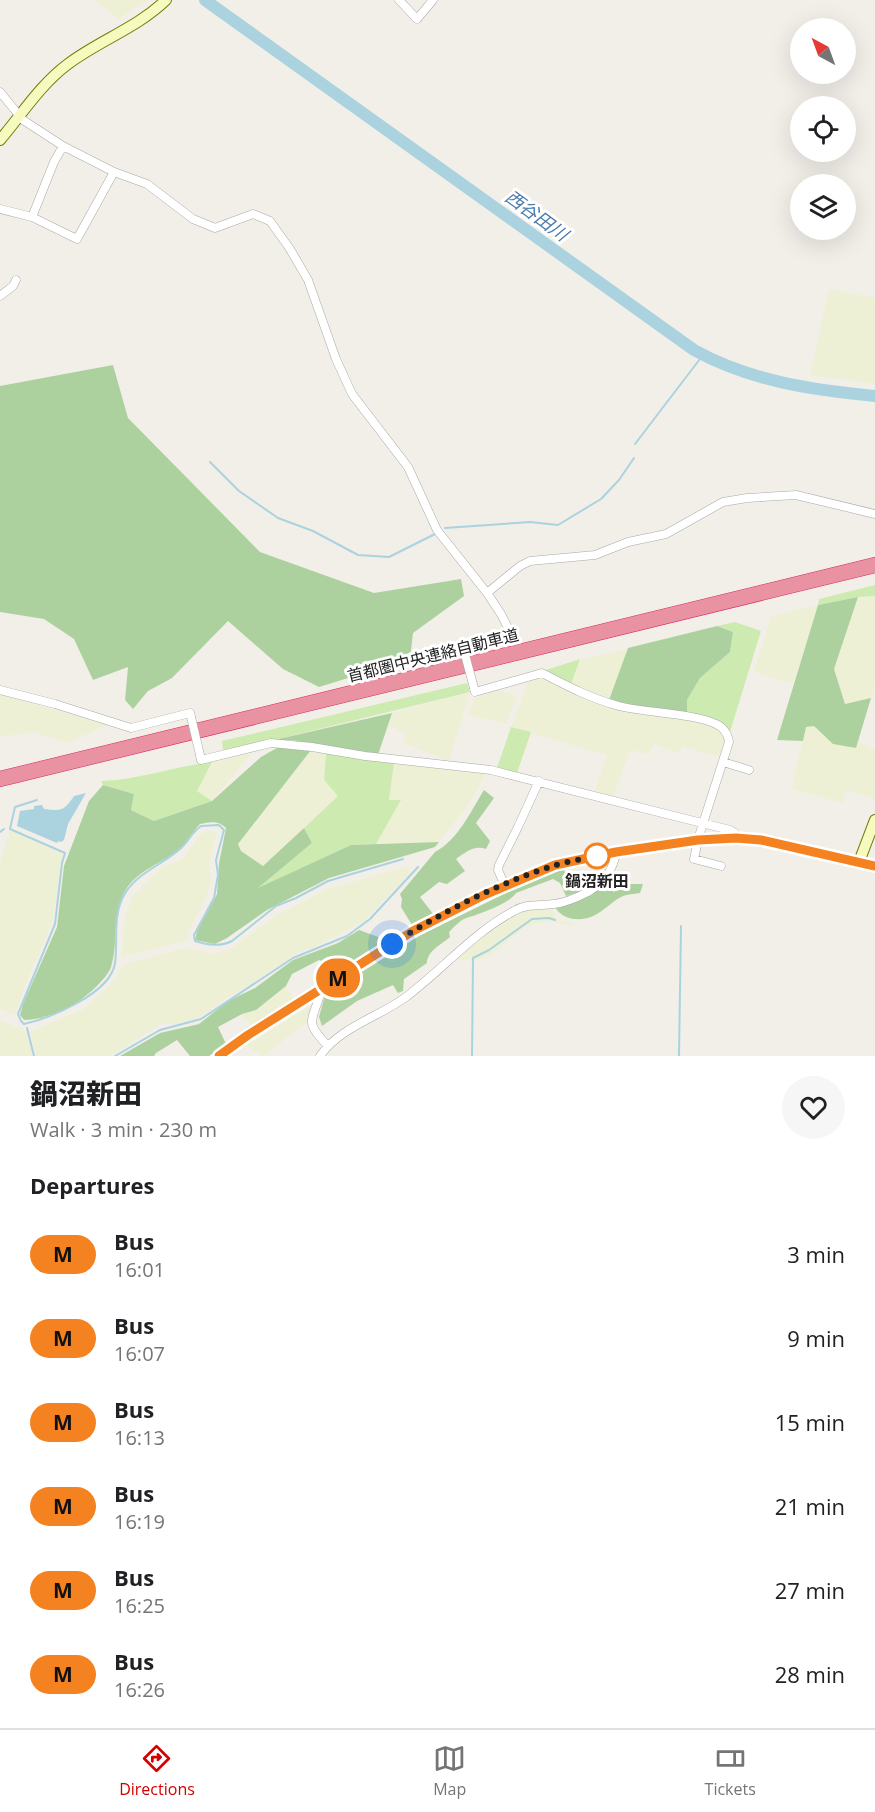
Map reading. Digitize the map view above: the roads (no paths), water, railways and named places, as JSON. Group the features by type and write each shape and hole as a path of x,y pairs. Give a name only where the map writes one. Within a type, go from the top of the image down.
{"highway":[{"name":"首都圏中央連絡自動車道","path":"0,779 875,565"},
{"name":"首都圏中央連絡自動車道","path":"0,789 875,575"}],"street":[{"path":"0,140 48,82 64,67 138,22 166,0"},
{"path":"399,0 417,19 433,0"},
{"path":"0,92 20,117 63,146 114,172 147,184 193,219 215,228 253,214 270,221 308,280 340,369 352,394 408,467 437,530 487,593 513,638 463,646 475,692 542,673 591,696 620,706 697,718 716,724 729,738 694,859 721,866"},
{"path":"32,217 54,162 63,146"},
{"path":"0,209 32,217 77,239 114,172"},
{"path":"0,296 13,286 16,280"},
{"path":"487,593 520,566 530,561 595,555 628,542 666,534 723,502 796,495 875,514"},
{"path":"0,690 55,704 131,728 190,713 201,759 271,743 491,770 703,823 733,832 736,838"},
{"path":"723,762 749,770"},
{"path":"505,886 498,870 499,865 539,781"},
{"path":"859,862 875,820"},
{"path":"219,1056 248,1035 413,931 453,909 555,865 616,852 698,840 736,838 761,840 875,866"},
{"path":"320,1056 328,1046 405,998 449,959 513,911 534,904 564,902 588,891 604,878 613,866 616,852"},
{"path":"319,990 320,994 311,1023 315,1032 328,1046"}],"water":[{"path":"86,793 68,824 64,840 61,842 57,843 17,826 20,811 42,805 44,809 62,809 74,796"}],"waterway":[{"name":"西谷田川","path":"205,0 694,350 715,361 759,377 828,391 875,396"},
{"path":"635,444 703,355"},
{"path":"445,528 530,522 558,525 601,499 619,480 634,458"},
{"path":"210,462 239,491 278,518 313,531 358,555 389,557 435,534"},
{"path":"37,800 15,807 10,829 65,853 55,924 18,1014 24,1024 64,1010 92,994 103,984 111,974 115,963 119,907 127,890 140,877 180,849 201,826 219,825 224,830 216,860 218,875 214,898 194,935 195,941 209,944 218,945 232,941 276,906 328,881 403,859"},
{"path":"0,832 4,829"},
{"path":"115,1056 160,1030 201,1019 293,958 347,936 370,919 418,867"},
{"path":"472,1056 473,958 489,950 532,919 555,920"},
{"path":"679,1056 681,926"},
{"path":"27,1028 34,1056"}],"place":[{"name":"鍋沼新田","path":"597,856"}]}
